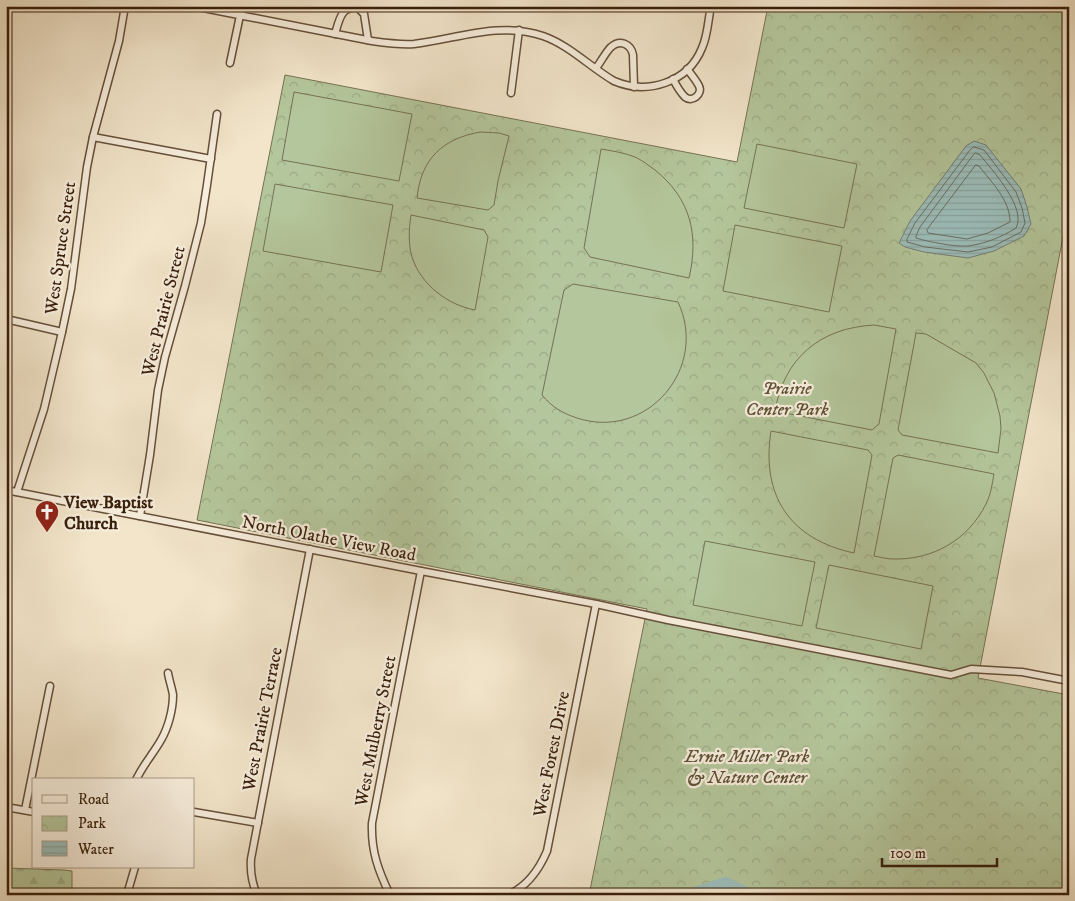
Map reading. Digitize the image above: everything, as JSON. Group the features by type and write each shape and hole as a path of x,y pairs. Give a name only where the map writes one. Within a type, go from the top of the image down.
{"street":[{"name":"West Spruce Street","path":"17,492 44,409 62,332 71,289 87,167 93,136 119,41 125,6"},
{"path":"193,6 394,44 412,44 506,29 519,30 544,36 614,81 634,87 651,87 664,84 673,80 689,67 697,58 702,48 712,6"},
{"path":"230,64 242,6"},
{"path":"335,34 342,13 349,8 358,8 364,14 368,40"},
{"path":"511,93 519,30"},
{"path":"596,68 611,47 622,43 628,45 634,55 634,87"},
{"path":"673,80 685,97 689,99 698,96 700,88 689,67"},
{"name":"West Prairie Street","path":"140,516 158,390 165,356 201,223 216,114"},
{"path":"93,136 211,159"},
{"path":"6,318 62,332"},
{"name":"North Olathe View Road","path":"6,490 596,604 646,616 951,676 971,669 1022,672 1069,681"},
{"name":"West Prairie Terrace","path":"257,895 250,871 251,859 310,549"},
{"name":"West Mulberry Street","path":"390,895 375,859 371,836 372,823 421,571"},
{"name":"West Forest Drive","path":"508,895 526,883 536,873 547,852 596,604"},
{"path":"137,778 162,739 168,723 173,694 168,672"},
{"path":"25,810 50,686"},
{"path":"6,806 32,812"},
{"path":"195,812 258,823"},
{"path":"128,891 135,868"}],"green space":[{"name":"Prairie Center Park","path":"768,6 1069,6 1069,206 978,678 1069,695 1069,895 589,895 647,609 197,520 285,75 737,162"},
{"path":"294,92 412,114 399,181 282,160"},
{"path":"480,132 499,133 509,136 494,205 488,210 417,198 423,172 436,153 455,140"},
{"path":"757,144 857,164 844,228 744,208"},
{"path":"601,149 635,157 655,170 677,193 689,219 692,233 692,262 689,278 590,257 584,248"},
{"path":"275,184 393,205 381,272 263,251"},
{"path":"411,215 484,230 488,237 475,310 455,304 437,292 422,276 416,267 411,252 409,236"},
{"path":"735,225 842,246 829,312 723,291"},
{"path":"573,284 678,302 685,327 685,351 678,374 665,393 648,409 627,419 603,422 577,418 567,414 542,395 564,290"},
{"path":"874,325 896,329 879,424 872,430 775,411 787,376 796,361 808,349 837,332 855,327"},
{"path":"916,333 926,334 976,363 984,373 994,393 1000,416 1001,429 998,453 902,435 898,430"},
{"path":"771,431 868,450 872,455 854,553 831,546 812,537 784,511 776,494 771,475 769,454"},
{"path":"898,455 994,474 986,504 969,528 959,537 935,552 922,556 891,559 874,556 893,458"},
{"path":"705,541 815,562 802,626 693,605"},
{"path":"829,565 933,586 921,649 816,628"},
{"path":"6,868 72,871 72,895 6,895"}],"water":[{"path":"974,141 986,145 1021,189 1031,224 1024,236 994,251 968,258 924,252 905,247 899,243 910,221 966,146"}],"waterway":[{"path":"692,895 726,884 748,895"}],"place":[{"name":"View Baptist Church","path":"47,533"}],"park label":[{"name":"Ernie Miller Park & Nature Center","path":"747,766"}]}
